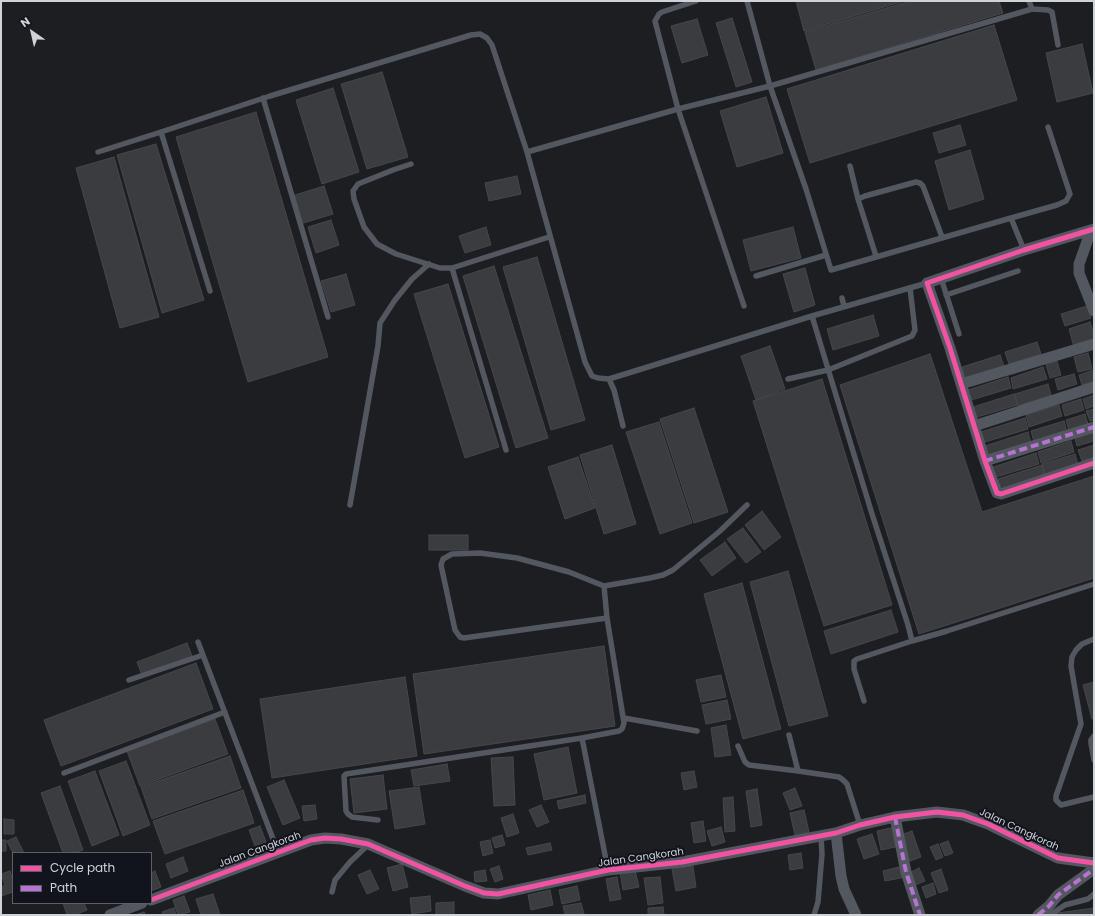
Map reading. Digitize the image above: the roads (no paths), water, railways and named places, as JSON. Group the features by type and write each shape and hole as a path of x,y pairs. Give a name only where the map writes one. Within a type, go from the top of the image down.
{"street":[{"path":"1093,230 1024,250 927,283 995,491 998,494 1001,494 1094,463"},
{"path":"1093,230 1079,264 1079,273 1092,297 1094,310"},
{"path":"961,384 1094,344"},
{"path":"974,426 1094,387"},
{"path":"985,461 1094,427"},
{"name":"Jalan Cangkorah","path":"152,900 311,840 325,838 341,838 368,844 484,893 498,894 608,870 682,862 836,833 860,825 895,817 937,812 963,815 988,824 1058,858 1094,863"},
{"path":"895,817 906,872 920,915"},
{"path":"836,833 844,890 856,915"},
{"path":"1038,915 1049,906 1058,895 1094,869"},
{"path":"110,915 139,904"}],"lane":[{"path":"696,1 662,12 658,14 655,21 678,109 744,306"},
{"path":"747,1 770,86 806,188 831,270 1057,205 1066,201 1070,194 1048,127"},
{"path":"1029,1 1032,9"},
{"path":"527,152 678,109 770,86 1032,9 1048,10 1052,12 1058,45"},
{"path":"98,152 263,98 471,35 480,34 487,38 492,45 527,152 549,237 588,370 592,376 609,379 844,306 927,283"},
{"path":"263,98 328,317"},
{"path":"161,132 210,290"},
{"path":"411,164 358,184 353,190 354,199 364,227 376,244 396,254 440,268 452,268 549,237"},
{"path":"850,166 876,256"},
{"path":"858,198 920,182 923,186 942,237"},
{"path":"1011,218 1024,250"},
{"path":"756,276 826,255"},
{"path":"350,506 378,346 380,322 412,279 429,264"},
{"path":"452,268 506,450"},
{"path":"946,295 1018,271"},
{"path":"941,278 959,334"},
{"path":"788,379 828,370 912,336 915,330 910,288"},
{"path":"842,298 844,306"},
{"path":"812,316 912,641"},
{"path":"609,379 614,390 623,426"},
{"path":"607,618 464,638 460,637 455,630 441,565 443,559 452,554 480,553 517,558 569,572 604,586 650,578 663,575 673,570 720,531 747,505"},
{"path":"864,701 854,669 854,661 857,659 1094,584"},
{"path":"378,820 352,817 348,814 346,811 344,776 346,774 582,738 619,731 624,726 624,718 607,618 604,586"},
{"path":"1094,639 1082,644 1072,657 1071,666 1081,724 1056,796 1056,800 1061,805 1094,797"},
{"path":"198,642 278,852"},
{"path":"129,680 203,655"},
{"path":"64,773 225,712"},
{"path":"624,718 697,731"},
{"path":"789,735 798,771"},
{"path":"1094,736 1091,743 1094,760"},
{"path":"582,738 608,870"},
{"path":"738,746 745,762 749,766 839,777 846,784 860,825"},
{"path":"814,915 818,902 822,854 821,836"},
{"path":"332,892 335,880 368,844"},
{"path":"1050,915 1065,905 1088,899 1094,894"}]}
